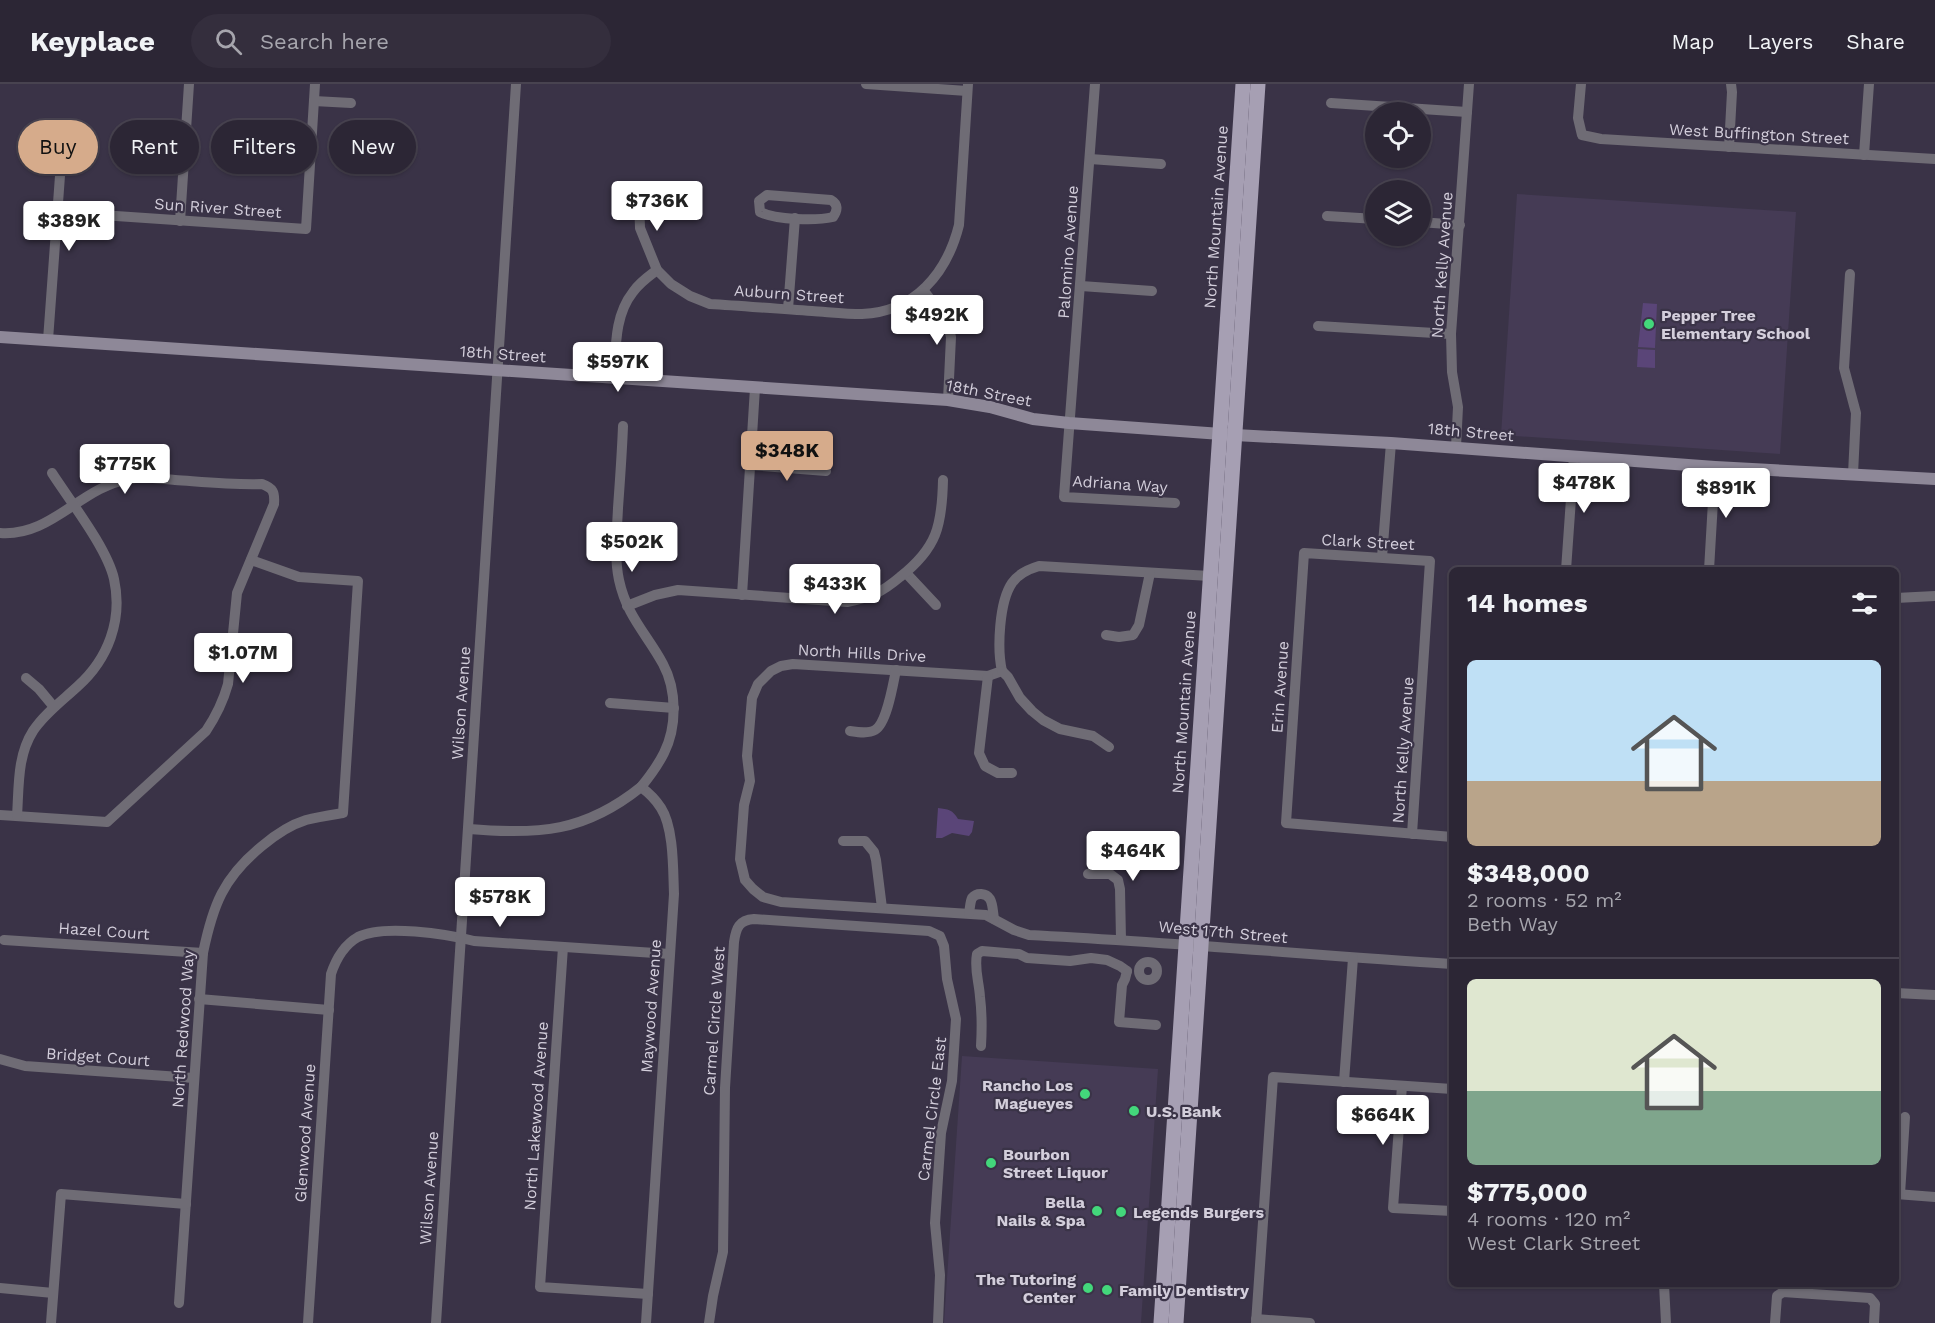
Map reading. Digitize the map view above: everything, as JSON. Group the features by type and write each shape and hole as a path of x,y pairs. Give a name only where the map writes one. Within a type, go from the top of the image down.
{"main road":[{"name":"North Mountain Avenue","path":"1194,946 1210,576 1228,434 1243,84"},
{"name":"North Mountain Avenue","path":"1161,1323 1176,1186 1228,434 1258,84"},
{"name":"18th Street","path":"0,337 948,400 990,406 1033,419 1069,423 1391,442 1715,466 1935,479"},
{"name":"North Mountain Avenue","path":"1176,1186 1176,1323"}],"street":[{"path":"180,221 189,84"},
{"path":"315,84 314,101 351,103"},
{"name":"Wilson Avenue","path":"436,1323 516,84"},
{"path":"866,84 967,88 958,225 954,245 937,276 924,291 947,321 951,336 948,400"},
{"name":"Palomino Avenue","path":"1069,423 1095,84"},
{"name":"North Kelly Avenue","path":"1456,447 1458,407 1452,372 1451,334 1470,84"},
{"name":"West Buffington Street","path":"1581,84 1578,118 1582,135 1601,139 1935,159"},
{"path":"1729,147 1731,84"},
{"path":"1864,154 1869,84"},
{"name":"Sun River Street","path":"57,212 306,229 314,101"},
{"path":"1331,103 1467,112"},
{"path":"1090,159 1161,164"},
{"path":"48,340 60,174"},
{"path":"767,195 831,200 836,204 837,208 833,217 795,218 760,212 759,201 767,195"},
{"path":"614,378 617,328 624,306 633,290 657,270 640,228 639,198"},
{"path":"1327,216 1365,218"},
{"path":"788,309 795,218"},
{"path":"1431,223 1460,225"},
{"name":"Auburn Street","path":"657,270 671,284 690,297 711,304 861,314 894,308 924,291"},
{"path":"1850,274 1844,368 1856,414 1852,474"},
{"path":"1081,286 1152,291"},
{"path":"1318,326 1451,334"},
{"path":"742,595 755,388"},
{"name":"Adriana Way","path":"1069,423 1064,497 1175,503"},
{"path":"469,829 528,832 551,830 574,825 602,814 623,802 641,787 666,751 674,708 671,685 664,665 627,606 619,583 615,559 623,426"},
{"path":"1382,558 1391,442"},
{"path":"1566,567 1574,456"},
{"path":"750,465 826,471"},
{"path":"1709,567 1715,466"},
{"path":"17,816 20,762 33,730 102,659 113,633 117,605 114,578 104,554 52,473"},
{"path":"0,533 30,531 50,521 96,490 128,479 262,484 270,487 275,494 274,504 237,593 228,684 218,714 206,731 106,822 0,814"},
{"path":"627,606 655,595 678,590 847,602 871,598 924,557 933,540 943,507 944,480"},
{"name":"Clark Street","path":"1304,553 1430,561"},
{"name":"Erin Avenue","path":"1304,553 1286,823 1412,834"},
{"name":"North Redwood Way","path":"179,1303 203,953 215,905 227,880 277,834 305,820 343,813 358,581 299,576 250,560"},
{"name":"North Kelly Avenue","path":"1412,834 1430,561"},
{"path":"1109,747 1093,736 1060,729 1043,720 1020,698 1002,671 1000,661 1003,605 1013,581 1039,566 1210,576"},
{"path":"906,573 936,605"},
{"path":"1106,635 1119,637 1133,635 1139,625 1150,573"},
{"path":"1899,598 1935,596"},
{"name":"North Hills Drive","path":"935,911 780,902 763,897 745,880 741,868 743,815 750,781 747,756 750,706 762,680 781,666 793,664 988,676 1002,671"},
{"path":"850,731 875,730 883,722 896,670"},
{"path":"988,676 979,753 985,766 998,773 1012,773"},
{"path":"26,678 54,707"},
{"path":"609,703 674,708"},
{"name":"Maywood Avenue","path":"641,787 661,808 665,816 674,894 646,1323"},
{"path":"1412,834 1449,837"},
{"path":"843,841 865,841 874,852 882,908"},
{"path":"1088,874 1110,874 1118,880 1122,940"},
{"path":"969,913 971,899 975,895 982,894 991,901 994,919"},
{"name":"West 17th Street","path":"935,911 986,915 1029,935 1449,964"},
{"name":"Carmel Circle West","path":"709,1323 723,1252 725,1088 736,930 746,920 754,919 901,928 928,931 940,936"},
{"name":"Glenwood Avenue","path":"308,1323 331,974 336,959 358,937 386,931 460,937"},
{"name":"Carmel Circle East","path":"938,1323 940,1275 936,1209 941,1133 952,1081 956,1036 956,1018 947,979 944,946 940,936"},
{"path":"460,937 474,940 670,954"},
{"name":"Hazel Court","path":"4,940 203,953"},
{"path":"981,1046 980,994 975,974 977,954 982,951 1070,961 1090,958 1107,960 1132,971 1141,978 1152,980 1157,971 1151,962 1154,942"},
{"name":"North Lakewood Avenue","path":"563,946 540,1287 648,1294"},
{"path":"1344,1082 1353,958"},
{"path":"1151,962 1144,963 1132,971 1122,985 1119,1022 1156,1025"},
{"path":"1899,993 1935,995"},
{"path":"199,999 329,1010"},
{"name":"Bridget Court","path":"0,1059 25,1066 194,1078"},
{"path":"1310,1323 1256,1321 1273,1077 1449,1089"},
{"path":"1402,1086 1393,1208 1449,1211"},
{"path":"1899,1183 1905,1117"},
{"path":"51,1323 61,1194 186,1203"},
{"path":"1899,1194 1935,1197"},
{"path":"1664,1287 1666,1323"},
{"path":"0,1288 53,1293"},
{"path":"1775,1323 1777,1296 1783,1292 1870,1298 1875,1304 1874,1323"}],"shaded area":[{"name":"Pepper Tree Elementary School","path":"1517,194 1796,212 1780,454 1501,435"},
{"path":"1643,303 1657,304 1655,348 1638,347"},
{"path":"1638,349 1655,350 1655,368 1637,367"},
{"path":"938,808 950,810 958,819 974,821 969,836 952,833 936,838"},
{"path":"962,1056 1158,1069 1141,1323 944,1323"}],"place":[{"name":"Pepper Tree Elementary School","path":"1649,324"},
{"name":"Rancho Los Magueyes","path":"1085,1094"},
{"name":"U.S. Bank","path":"1134,1111"},
{"name":"Bourbon Street Liquor","path":"991,1163"},
{"name":"Bella Nails & Spa","path":"1097,1211"},
{"name":"Legends Burgers","path":"1121,1212"},
{"name":"The Tutoring Center","path":"1088,1288"},
{"name":"Family Dentistry","path":"1107,1290"}]}
